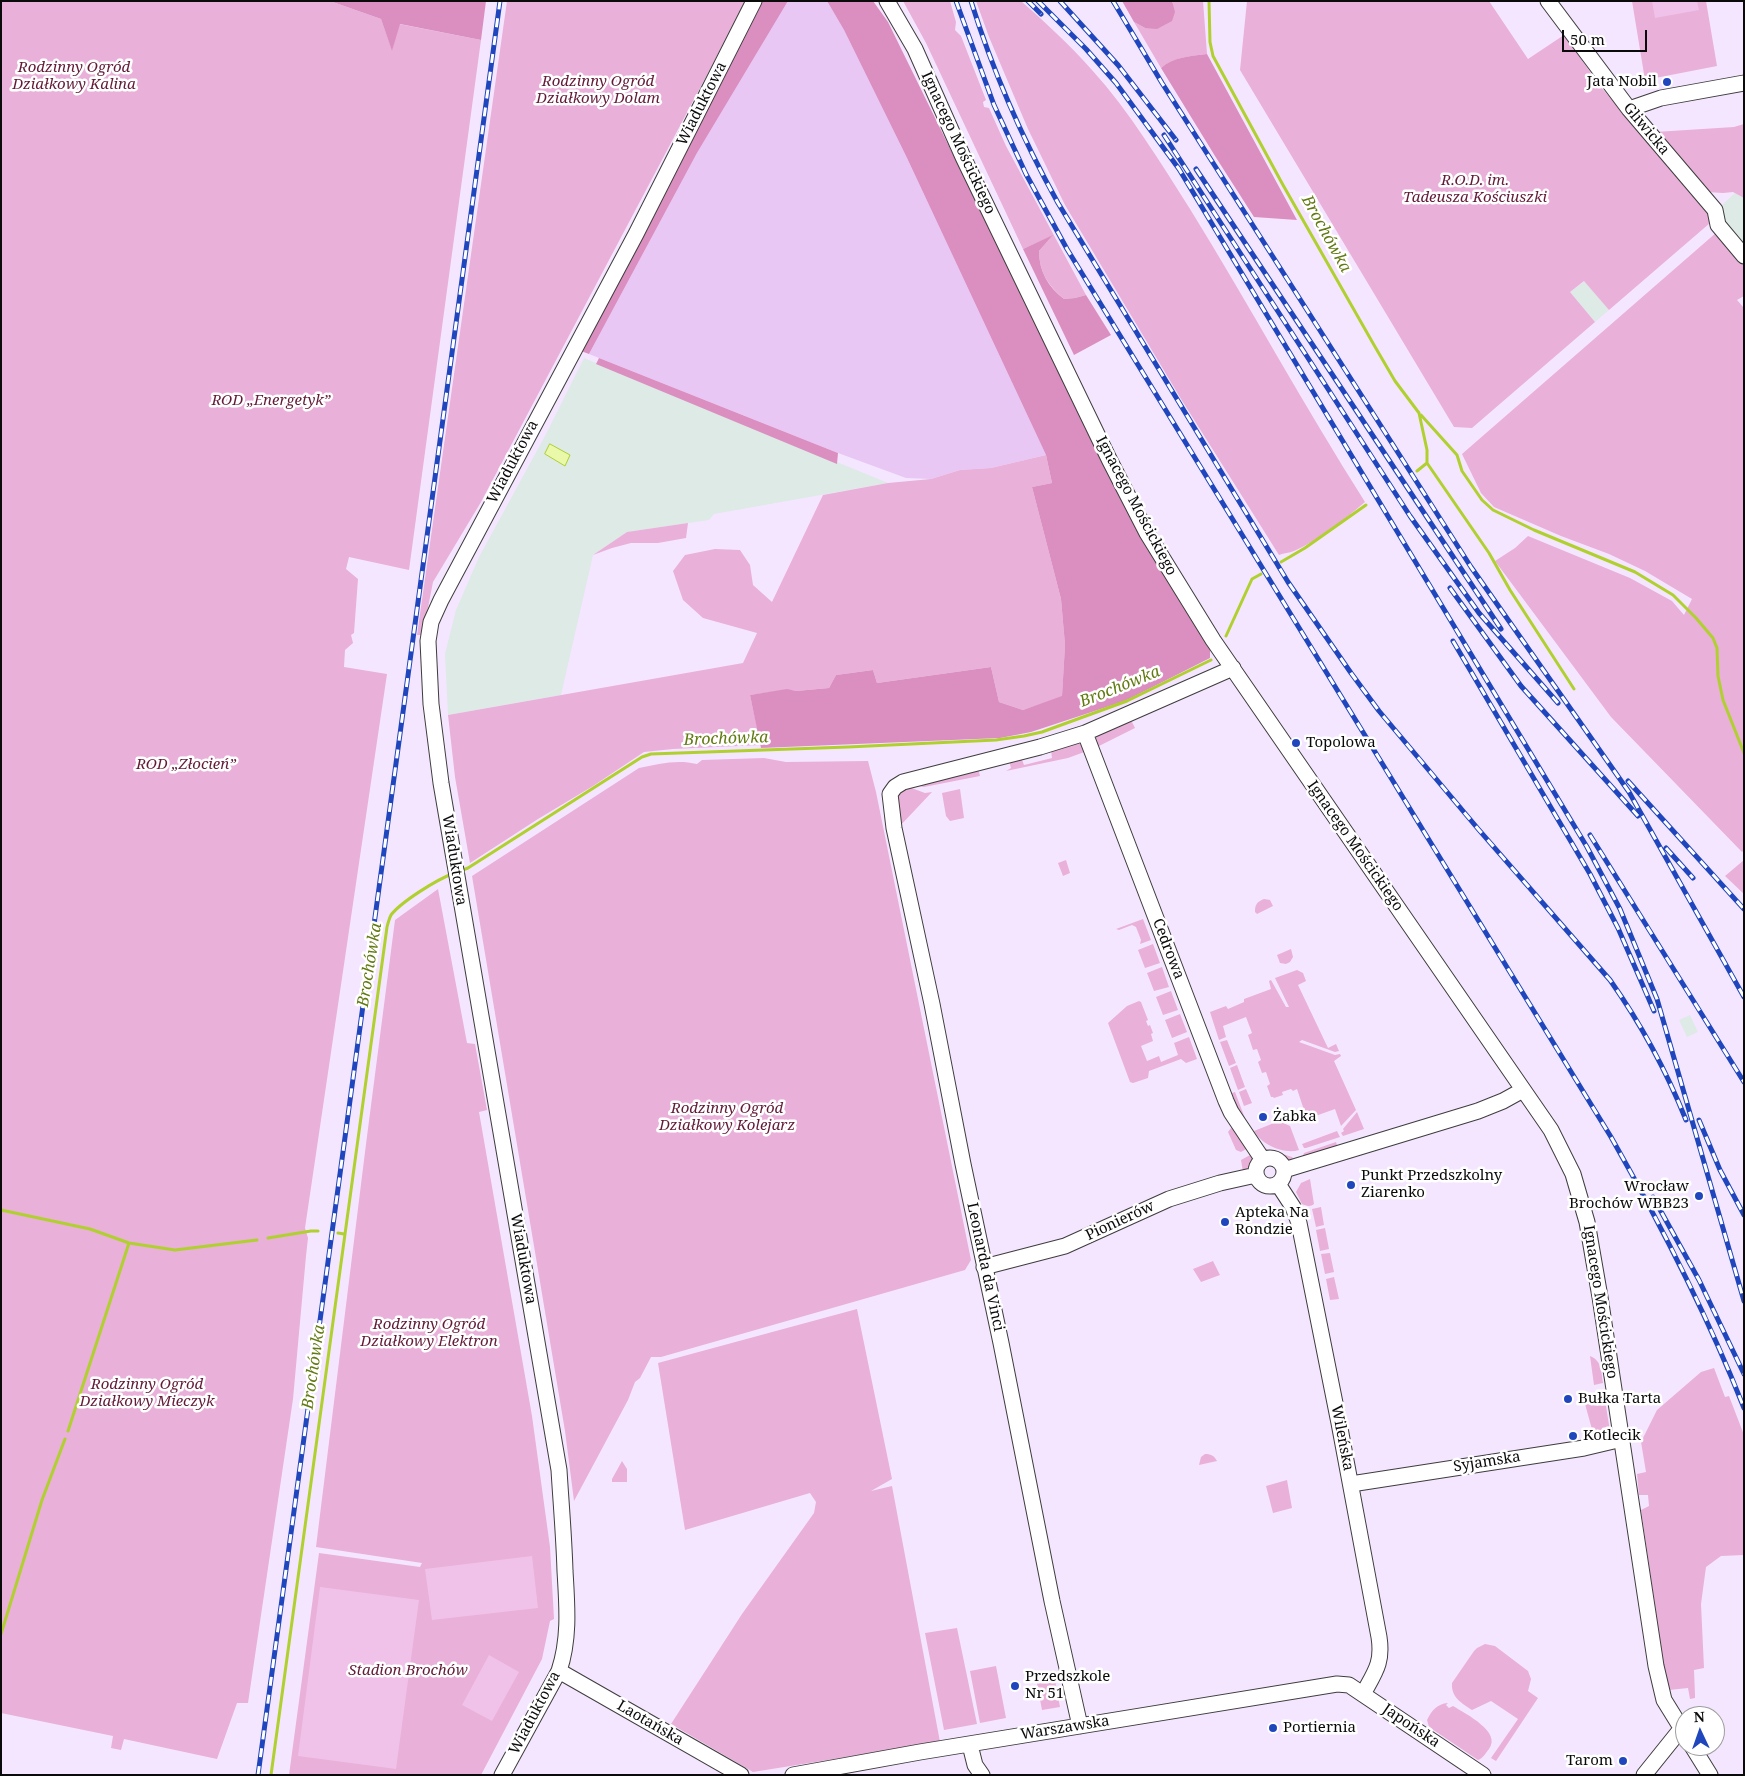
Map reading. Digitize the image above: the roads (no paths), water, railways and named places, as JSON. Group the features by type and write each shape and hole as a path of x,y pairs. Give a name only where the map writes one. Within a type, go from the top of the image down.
{"street":[{"name":"Wiaduktowa","path":"502,1775 559,1671 564,1656 567,1627 559,1470 455,873 431,704 428,640 431,622 441,600 636,234 754,1"},
{"name":"Ignacego Mościckiego","path":"887,1 915,49 963,157 1109,459 1147,533 1187,599 1233,668 1551,1130 1573,1174 1587,1222 1656,1666 1664,1700 1675,1719"},
{"name":"Gliwicka","path":"1548,1 1629,109 1715,210 1718,225 1744,256"},
{"path":"1629,109 1661,98 1744,83"},
{"path":"1085,733 1233,668"},
{"name":"Leonarda da Vinci","path":"1080,1726 1055,1614 891,808 891,791 895,786 903,782 1040,747 1085,733"},
{"name":"Cedrowa","path":"1085,733 1226,1101 1231,1112 1263,1160"},
{"path":"1284,1170 1478,1111 1503,1101 1523,1090"},
{"path":"1274,1159 1280,1163 1284,1170 1284,1176 1278,1184 1268,1187 1259,1182 1256,1175 1257,1166 1263,1160 1274,1159"},
{"name":"Pionierów","path":"984,1267 1064,1246 1169,1199 1220,1182 1256,1175"},
{"name":"Wileńska","path":"1278,1184 1293,1207 1299,1223 1351,1484 1381,1650 1379,1663 1363,1694"},
{"name":"Syjamska","path":"1351,1484 1584,1448 1622,1440"},
{"name":"Laotańska","path":"559,1671 741,1775"},
{"name":"Warszawska","path":"793,1775 920,1752 1337,1684"},
{"name":"Japońska","path":"1337,1684 1349,1685 1483,1775"},
{"path":"1644,1775 1675,1741"},
{"path":"970,1745 975,1765 982,1775"},
{"path":"1698,1756 1710,1775"}],"waterway":[{"name":"Brochówka","path":"1209,1 1210,42 1213,56 1283,185 1374,345 1395,381 1419,413 1427,450 1427,463 1417,471"},
{"path":"1421,415 1457,455 1462,471 1482,500 1493,510 1534,530 1635,572 1673,595 1696,618 1713,638 1717,648 1718,676 1723,700 1744,753"},
{"path":"1427,463 1489,553 1510,590 1574,689"},
{"name":"Brochówka","path":"1281,562 1305,548 1366,505"},
{"name":"Brochówka","path":"1226,636 1252,579 1261,574"},
{"name":"Brochówka","path":"460,871 468,868 642,757 651,754 996,740 1024,736 1042,732 1127,701 1211,660"},
{"name":"Brochówka","path":"271,1775 387,927 391,915 402,904 428,886 452,874"},
{"path":"1,1210 90,1229 129,1243 175,1250 257,1240"},
{"path":"268,1238 318,1231"},
{"name":"Brochówka","path":"338,1233 344,1234"},
{"path":"68,1431 129,1243"},
{"path":"1,1634 42,1500 65,1439"}],"railway":[{"path":"258,1775 500,1"},
{"path":"956,1 994,105 1026,174 1067,249 1611,1137 1648,1203 1682,1270 1715,1338 1744,1408"},
{"path":"971,1 1009,104 1032,154 1058,203 1288,582 1379,711 1479,830 1610,980 1652,1048 1686,1120"},
{"path":"1028,1 1041,14"},
{"path":"1038,1 1086,49 1116,83 1179,169 1587,847 1620,909 1657,999 1744,1301"},
{"path":"1060,1 1118,65 1176,140"},
{"path":"1113,1 1162,83 1471,567 1629,792 1744,997"},
{"path":"1164,135 1410,516 1479,613 1558,703"},
{"path":"1196,169 1501,629"},
{"path":"1450,588 1521,686 1638,816"},
{"path":"1453,641 1590,874 1618,928 1654,1011"},
{"path":"1628,781 1744,909"},
{"path":"1590,835 1744,1082"},
{"path":"1666,848 1693,878"},
{"path":"1699,1120 1720,1170 1744,1215"},
{"path":"1653,1197 1699,1280 1744,1374"}],"place":[{"name":"Jata Nobil","path":"1667,82"},
{"name":"Topolowa","path":"1296,743"},
{"name":"Żabka","path":"1263,1117"},
{"name":"Punkt Przedszkolny Ziarenko","path":"1351,1185"},
{"name":"Wrocław Brochów WBB23","path":"1699,1196"},
{"name":"Apteka Na Rondzie","path":"1225,1222"},
{"name":"Bułka Tarta","path":"1568,1399"},
{"name":"Kotlecik","path":"1573,1436"},
{"name":"Przedszkole Nr 51","path":"1015,1686"},
{"name":"Portiernia","path":"1273,1728"},
{"name":"Tarom","path":"1623,1761"}],"park label":[{"name":"Rodzinny Ogród Działkowy Kalina","path":"74,76"},
{"name":"Rodzinny Ogród Działkowy Dolam","path":"598,90"},
{"name":"R.O.D. im. Tadeusza Kościuszki","path":"1475,190"},
{"name":"ROD „Energetyk”","path":"271,401"},
{"name":"ROD „Złocień”","path":"186,765"},
{"name":"Rodzinny Ogród Działkowy Kolejarz","path":"727,1118"},
{"name":"Rodzinny Ogród Działkowy Elektron","path":"429,1334"},
{"name":"Rodzinny Ogród Działkowy Mieczyk","path":"147,1394"},
{"name":"Stadion Brochów","path":"408,1671"}]}
